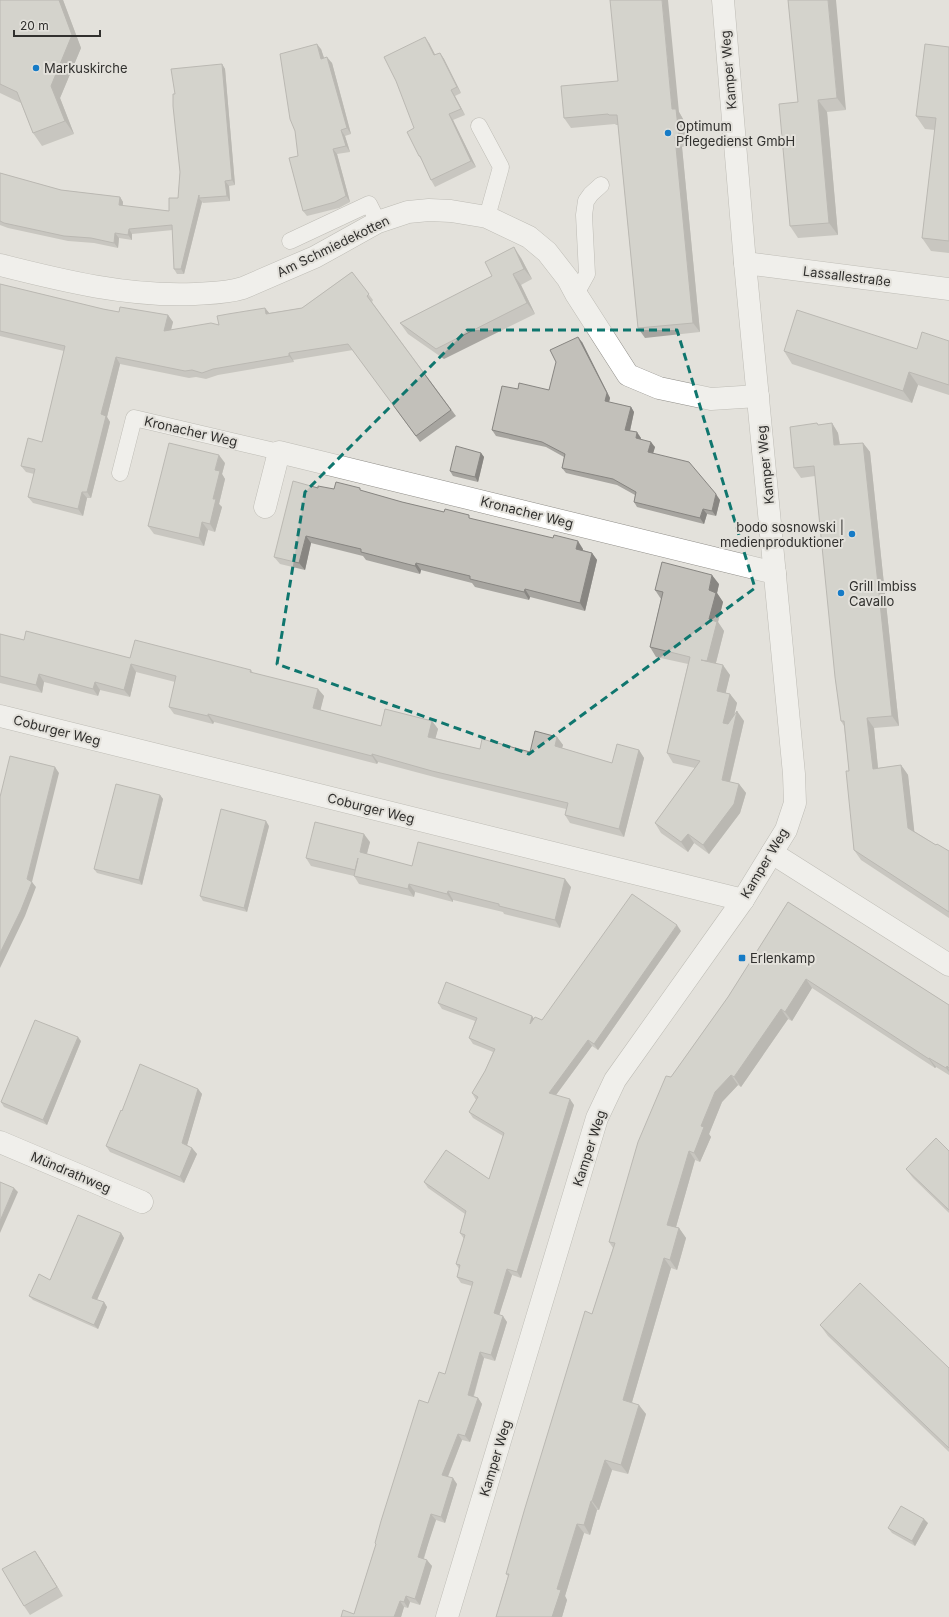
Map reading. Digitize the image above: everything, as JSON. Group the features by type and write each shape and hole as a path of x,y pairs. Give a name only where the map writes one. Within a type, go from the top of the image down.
{"street":[{"name":"Kamper Weg","path":"447,1617 597,1118 615,1080 743,900 786,830 795,803 794,774 776,573 745,263 723,0"},
{"name":"Am Schmiedekotten","path":"0,265 94,287 171,294 210,294 234,291 264,279 315,257 378,222 408,212 429,210 451,211 487,217 529,237 548,252 568,279 576,294 628,374 659,388 711,399 758,396"},
{"name":"Lassallestraße","path":"745,263 949,289"},
{"name":"Kronacher Weg","path":"279,452 776,573"},
{"path":"264,507 279,452"},
{"name":"Coburger Weg","path":"0,716 743,900"},
{"path":"772,853 949,965"},
{"name":"Mündrathweg","path":"0,1142 142,1202"}],"lane":[{"path":"479,126 501,167 487,217"},
{"path":"576,294 588,274 584,215 586,200 601,186"},
{"path":"290,242 369,204 378,222"},
{"name":"Kronacher Weg","path":"120,473 134,418 279,452"}],"highlighted area":[{"path":"467,330 677,330 755,588 529,754 277,664 305,492"}],"building":[{"name":"Markuskirche","path":"0,0 59,0 72,35 51,86 65,121 33,133 17,92 0,84"},
{"path":"610,0 662,0 672,109 676,109 679,136 675,137 693,323 638,328 617,115 608,114 564,118 561,86 618,81"},
{"path":"788,0 828,0 837,98 818,100 829,223 790,226 779,104 798,102"},
{"path":"425,37 434,55 440,53 457,87 451,90 461,109 449,114 471,161 431,180 407,132 414,128 396,81 384,57"},
{"path":"317,44 321,59 327,57 347,128 341,130 346,146 333,149 346,196 335,202 303,211 289,158 298,156 295,131 290,119 280,54"},
{"path":"925,44 949,47 949,241 922,238 936,118 916,116"},
{"path":"222,64 232,180 225,181 227,196 199,198 199,195 181,269 174,269 172,225 129,229 128,235 115,233 114,243 91,238 64,236 0,221 0,173 61,190 120,197 119,205 169,211 169,198 178,198 180,172 173,106 173,94 175,94 171,69"},
{"path":"514,247 524,269 513,274 527,303 436,349 400,323 492,276 485,262"},
{"path":"352,272 369,294 367,296 451,410 416,436 348,344 289,353 289,356 213,369 202,373 116,357 101,414 106,416 87,492 82,492 78,509 28,497 35,469 21,466 28,438 42,442 65,346 0,331 0,284 119,312 120,307 168,315 164,331 211,323 219,325 217,316 228,314 265,308 266,314 302,308"},
{"path":"797,310 917,349 922,332 949,341 949,385 909,372 903,391 784,351"},
{"path":"578,337 607,393 605,401 631,407 625,430 637,432 636,438 651,442 648,452 689,462 716,494 712,511 703,509 700,518 634,502 636,492 613,479 562,468 565,454 542,442 492,430 502,386 518,389 519,383 549,390 556,362 550,350"},
{"path":"817,423 818,425 832,423 834,445 863,443 892,716 867,718 873,769 901,765 908,828 949,851 949,912 854,850 846,771 849,771 844,721 841,721 835,677 814,466 794,468 790,427"},
{"path":"169,443 219,455 215,470 220,471 213,499 216,499 210,524 202,522 199,538 148,526"},
{"path":"456,446 481,453 475,477 450,471"},
{"path":"293,481 318,488 318,486 334,489 336,482 360,488 360,490 402,502 444,512 445,509 469,515 469,518 553,538 554,535 578,541 576,549 592,553 580,603 525,589 524,592 470,579 470,576 416,563 415,566 361,552 361,549 306,536 299,563 274,557"},
{"path":"662,562 712,575 709,590 716,593 709,619 717,622 707,661 701,660 723,665 717,691 730,694 723,723 728,724 737,711 722,780 739,784 734,804 703,845 688,834 681,842 655,823 700,761 667,753 690,657 650,647 663,592 655,590"},
{"path":"26,631 130,658 135,640 251,670 250,672 318,689 313,708 381,726 385,709 432,721 428,737 480,749 482,739 530,752 535,731 557,737 555,746 612,763 617,744 639,750 619,829 565,815 568,803 432,771 372,754 372,756 208,714 208,716 169,707 176,676 131,664 124,690 95,682 93,689 39,674 36,685 0,676 0,634 24,640"},
{"path":"10,756 55,767 27,879 32,882 21,910 0,953 0,797"},
{"path":"116,784 160,795 139,880 94,869"},
{"path":"221,809 266,821 244,908 200,896"},
{"path":"315,822 364,834 360,852 412,866 418,842 565,879 555,920 448,891 447,894 409,884 408,889 354,876 358,858 355,870 306,858"},
{"path":"632,894 677,925 594,1044 588,1040 549,1093 570,1099 517,1272 507,1269 494,1313 503,1316 491,1355 480,1352 468,1395 478,1398 465,1436 458,1434 442,1475 453,1478 441,1517 431,1514 418,1557 427,1560 415,1599 406,1596 404,1602 400,1601 394,1617 341,1617 343,1610 354,1614 419,1400 428,1403 439,1372 445,1374 473,1282 457,1277 460,1265 456,1264 465,1235 460,1233 466,1211 424,1182 446,1150 489,1179 504,1133 469,1112 478,1097 472,1093 485,1071 495,1049 469,1038 477,1018 438,1003 446,982 532,1016 530,1024 535,1017 542,1020"},
{"path":"788,902 949,1005 949,1068 947,1066 946,1068 929,1059 806,979 785,1012 781,1009 734,1077 731,1075 715,1092 701,1126 704,1127 694,1153 689,1151 667,1225 679,1228 670,1260 664,1258 623,1400 639,1405 621,1465 605,1460 584,1525 577,1524 557,1589 561,1590 552,1617 496,1617 509,1574 506,1574 525,1508 585,1311 592,1314 615,1243 609,1242 638,1142 666,1076 671,1077 728,997"},
{"path":"35,1020 78,1037 43,1120 1,1102"},
{"path":"140,1064 198,1089 182,1143 192,1148 180,1177 106,1146 121,1110 122,1111"},
{"path":"936,1138 949,1151 949,1210 906,1169"},
{"path":"0,1182 14,1188 0,1221"},
{"path":"78,1215 121,1233 92,1298 104,1302 94,1325 29,1296 39,1274 50,1280"},
{"path":"860,1283 949,1368 949,1448 820,1325"},
{"path":"901,1506 924,1519 912,1541 888,1528"},
{"path":"35,1551 57,1587 24,1606 2,1569"}],"place":[{"name":"Markuskirche","path":"36,68"},
{"name":"Optimum Pflegedienst GmbH","path":"668,133"},
{"name":"bodo sosnowski | medienproduktioner","path":"852,534"},
{"name":"Grill Imbiss Cavallo","path":"841,593"},
{"name":"Erlenkamp","path":"742,958"}]}
